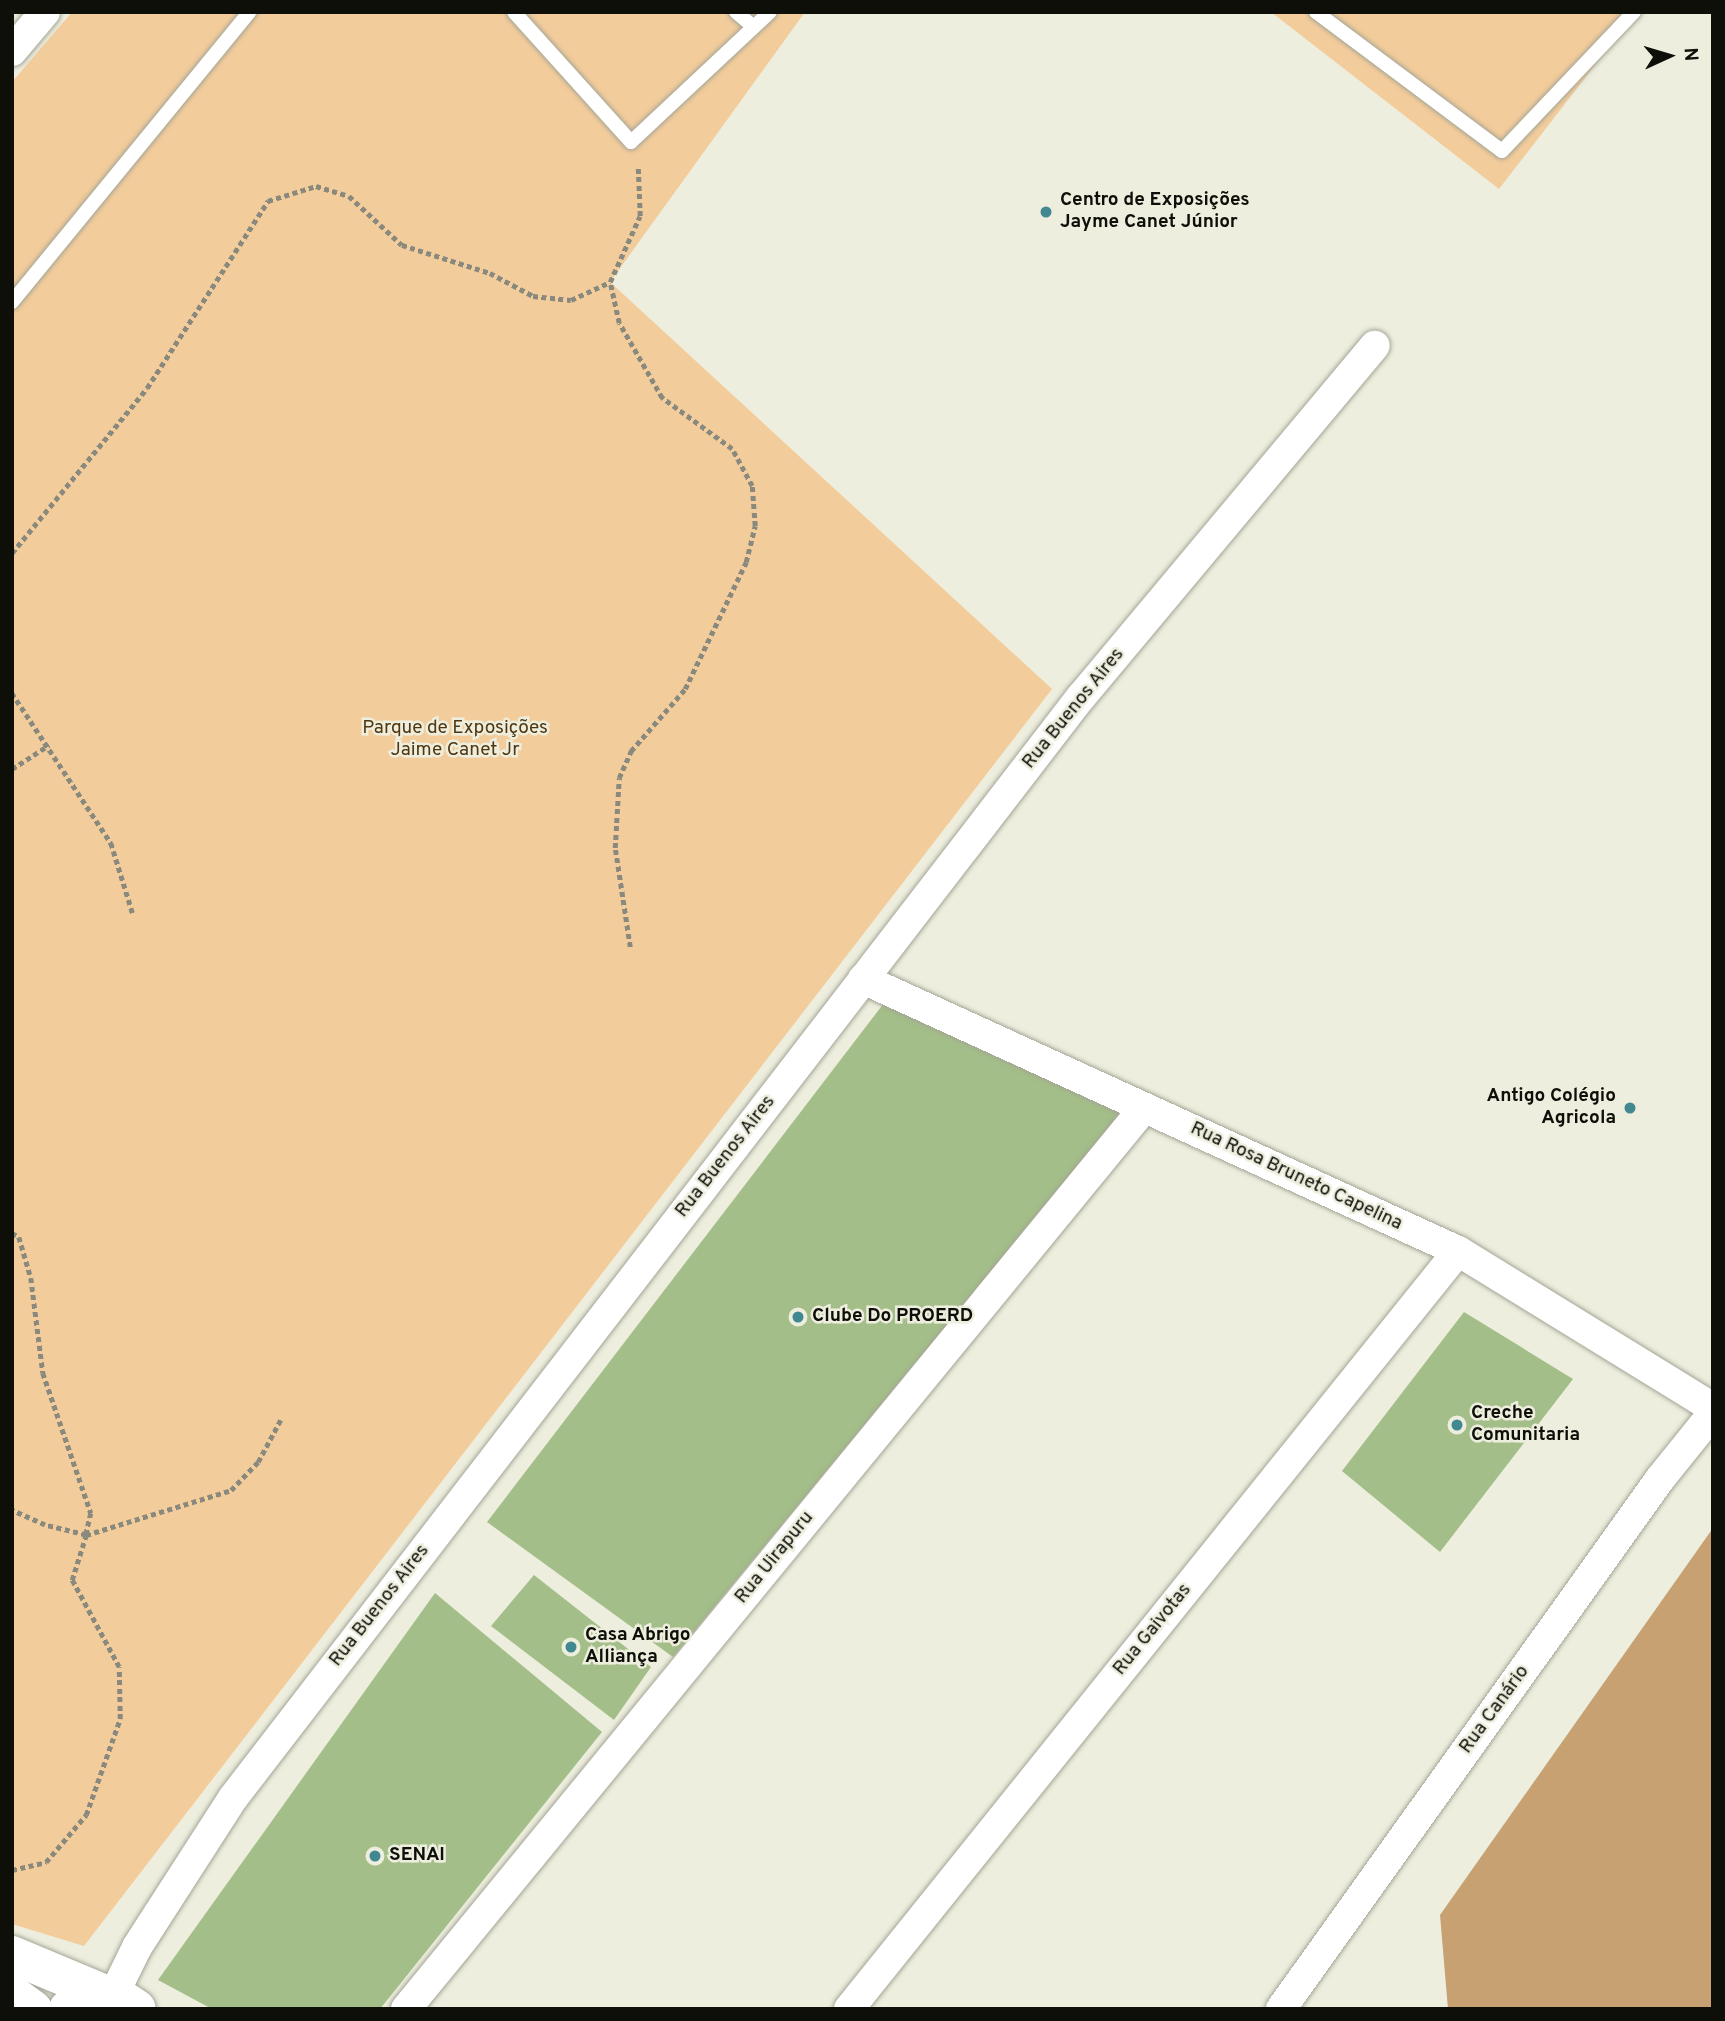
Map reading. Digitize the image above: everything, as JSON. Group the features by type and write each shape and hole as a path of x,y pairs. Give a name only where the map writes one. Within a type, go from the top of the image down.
{"main road":[{"path":"12,1955 118,1999"},
{"path":"12,1994 33,2009"},
{"path":"68,2009 87,1996 118,1999"}],"street":[{"path":"12,51 45,12"},
{"name":"Rua Buenos Aires","path":"118,1999 137,1947 233,1798 1081,698 1375,346"},
{"name":"Rua Rosa Bruneto Capelina","path":"863,979 1458,1251 1713,1408"},
{"name":"Rua Uirapuru","path":"406,2009 1144,1108"},
{"name":"Rua Gaivotas","path":"849,2009 1458,1251"},
{"name":"Rua Canário","path":"1281,2009 1660,1479 1713,1413"}],"lane":[{"path":"12,302 249,12"},
{"path":"514,12 631,142 770,12"},
{"path":"736,12 754,27"},
{"path":"1316,12 1503,151 1634,12"}],"path":[{"path":"630,947 615,848 619,778 631,751 685,689 746,562 755,526 752,485 732,449 662,398 619,323 610,282 640,216 640,172 631,142"},
{"path":"12,552 147,387 268,201 316,186 349,195 402,245 490,273 533,296 571,300 610,282"},
{"path":"12,693 49,745 111,843 133,915"},
{"path":"12,769 49,745"},
{"path":"12,1233 19,1237 31,1278 43,1373 91,1513 72,1580 119,1667 120,1719 86,1815 46,1862 12,1870"},
{"path":"12,1510 46,1525 86,1535 232,1490 258,1462 281,1419"}],"green space":[{"name":"Parque de Exposições Jaime Canet Jr","path":"72,12 805,12 610,282 1052,689 84,1946 12,1924 12,82"},
{"path":"1271,12 1636,12 1499,189"}],"shaded area":[{"path":"1713,1528 1713,2009 1448,2009 1440,1915"}],"building":[{"name":"Clube Do PROERD","path":"884,1003 1122,1112 673,1657 487,1522"},
{"name":"Creche Comunitaria","path":"1464,1312 1573,1379 1440,1552 1342,1471"},
{"name":"Casa Abrigo Alliança","path":"534,1575 651,1667 614,1720 491,1626"},
{"name":"SENAI","path":"435,1593 602,1732 380,2009 212,2009 158,1980"}],"place":[{"name":"Centro de Exposições Jayme Canet Júnior","path":"1046,212"},
{"name":"Antigo Colégio Agricola","path":"1630,1108"},
{"name":"Clube Do PROERD","path":"798,1317"},
{"name":"Creche Comunitaria","path":"1457,1425"},
{"name":"Casa Abrigo Alliança","path":"571,1647"},
{"name":"SENAI","path":"375,1856"}]}
